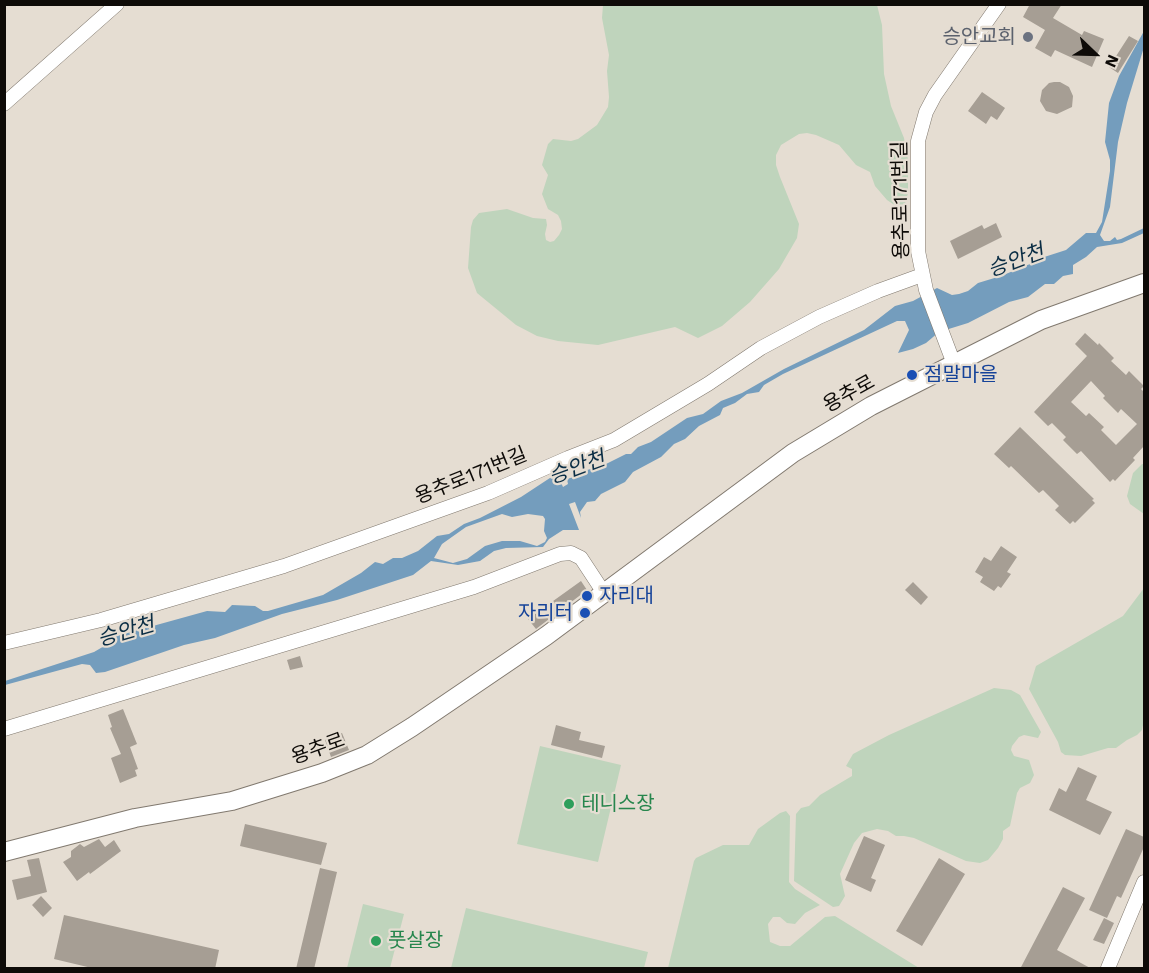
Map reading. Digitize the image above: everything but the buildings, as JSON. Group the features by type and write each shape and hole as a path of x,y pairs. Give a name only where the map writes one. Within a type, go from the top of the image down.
{"street":[{"path":"4,104 117,4"},
{"name":"용추로171번길","path":"952,356 922,274 918,242 918,141 926,112 935,95 999,4"},
{"name":"용추로171번길","path":"4,643 101,620 284,566 488,493 614,440 708,384 761,348 819,317 922,274"},
{"name":"용추로","path":"4,852 135,818 232,801 347,764 367,755 546,636 793,453 952,356 1041,320 1144,283"},
{"path":"4,729 474,587 560,554 571,554 580,558 604,593"},
{"path":"1108,969 1144,882"}],"green space":[{"path":"603,5 877,5 882,25 884,74 891,106 904,138 908,160 908,193 905,204 896,206 887,200 875,186 870,172 856,165 839,145 816,135 799,134 781,145 776,155 780,177 799,224 797,238 779,269 750,302 722,326 698,338 675,327 598,345 558,341 537,336 516,325 477,293 468,268 471,227 479,213 507,209 533,218 546,219 546,240 550,242 559,235 562,229 561,221 558,215 548,209 542,194 548,175 542,165 548,144 553,139 571,141 578,139 597,125 608,107 609,55 602,18"},
{"path":"1144,464 1144,514 1130,504 1127,496 1133,473"},
{"path":"1144,588 1144,720 1142,730 1116,748 1081,756 1065,755 1061,752 1058,742 1029,689 1036,666 1123,616"},
{"path":"994,688 1011,690 1020,695 1041,732 1038,738 1024,735 1019,737 1012,746 1014,756 1029,760 1034,775 1030,783 1020,788 1017,793 1010,826 1003,831 1003,839 988,860 980,863 966,861 914,838 896,836 888,831 877,829 862,833 854,843 840,874 845,896 839,906 833,907 794,881 796,814 820,795 852,776 852,769 846,766 853,754 889,735"},
{"name":"테니스장","path":"540,746 621,765 598,862 517,844"},
{"path":"786,811 790,816 789,882 795,889 820,905 805,913 795,924 787,923 780,917 773,917 768,924 770,942 780,946 790,946 825,917 835,916 919,968 668,968 696,858 723,845 749,845 758,829"},
{"name":"풋살장","path":"363,904 404,914 390,968 347,968"},
{"path":"466,908 648,952 644,968 451,968"}],"water":[{"path":"1144,31 1144,47 1118,142 1110,207 1100,235 1104,241 1110,241 1115,237 1117,240 1121,239 1144,228 1144,233 1122,243 1097,247 1073,265 1073,274 1063,276 1054,284 1045,284 1028,297 1009,302 968,323 939,332 926,343 913,349 898,353 909,330 905,321 897,321 783,374 764,385 759,392 747,394 723,408 720,415 699,426 685,439 674,444 661,457 633,472 625,482 601,494 595,501 587,502 580,512 581,518 575,502 569,504 579,530 563,530 549,539 543,547 506,548 494,551 480,561 458,565 431,561 413,575 337,600 282,614 215,638 184,645 105,672 96,673 90,665 82,664 5,685 5,681 94,652 114,637 124,634 207,611 225,612 232,605 255,606 268,611 323,595 375,562 383,564 393,558 402,558 418,551 437,536 449,534 464,524 521,497 556,474 563,487 568,484 567,479 626,454 631,454 638,447 651,442 687,418 703,414 721,401 742,393 784,369 864,330 895,306 913,301 937,288 952,295 959,294 968,291 978,283 1066,250 1086,233 1096,233 1102,222 1110,171 1110,160 1105,142 1109,103 1119,76","holes":["502,514 512,517 528,514 543,516 547,538 545,542 537,546 520,541 502,541 485,546 467,559 453,563 434,558 442,544 466,527"]}],"place":[{"name":"승안교회","path":"1028,37"},
{"name":"점말마을","path":"912,375"},
{"name":"자리대","path":"587,596"},
{"name":"자리터","path":"585,613"},
{"name":"테니스장","path":"569,804"},
{"name":"풋살장","path":"376,941"}],"water label":[{"name":"승안천","path":"1016,261"},
{"name":"승안천","path":"577,468"},
{"name":"승안천","path":"126,632"}]}
